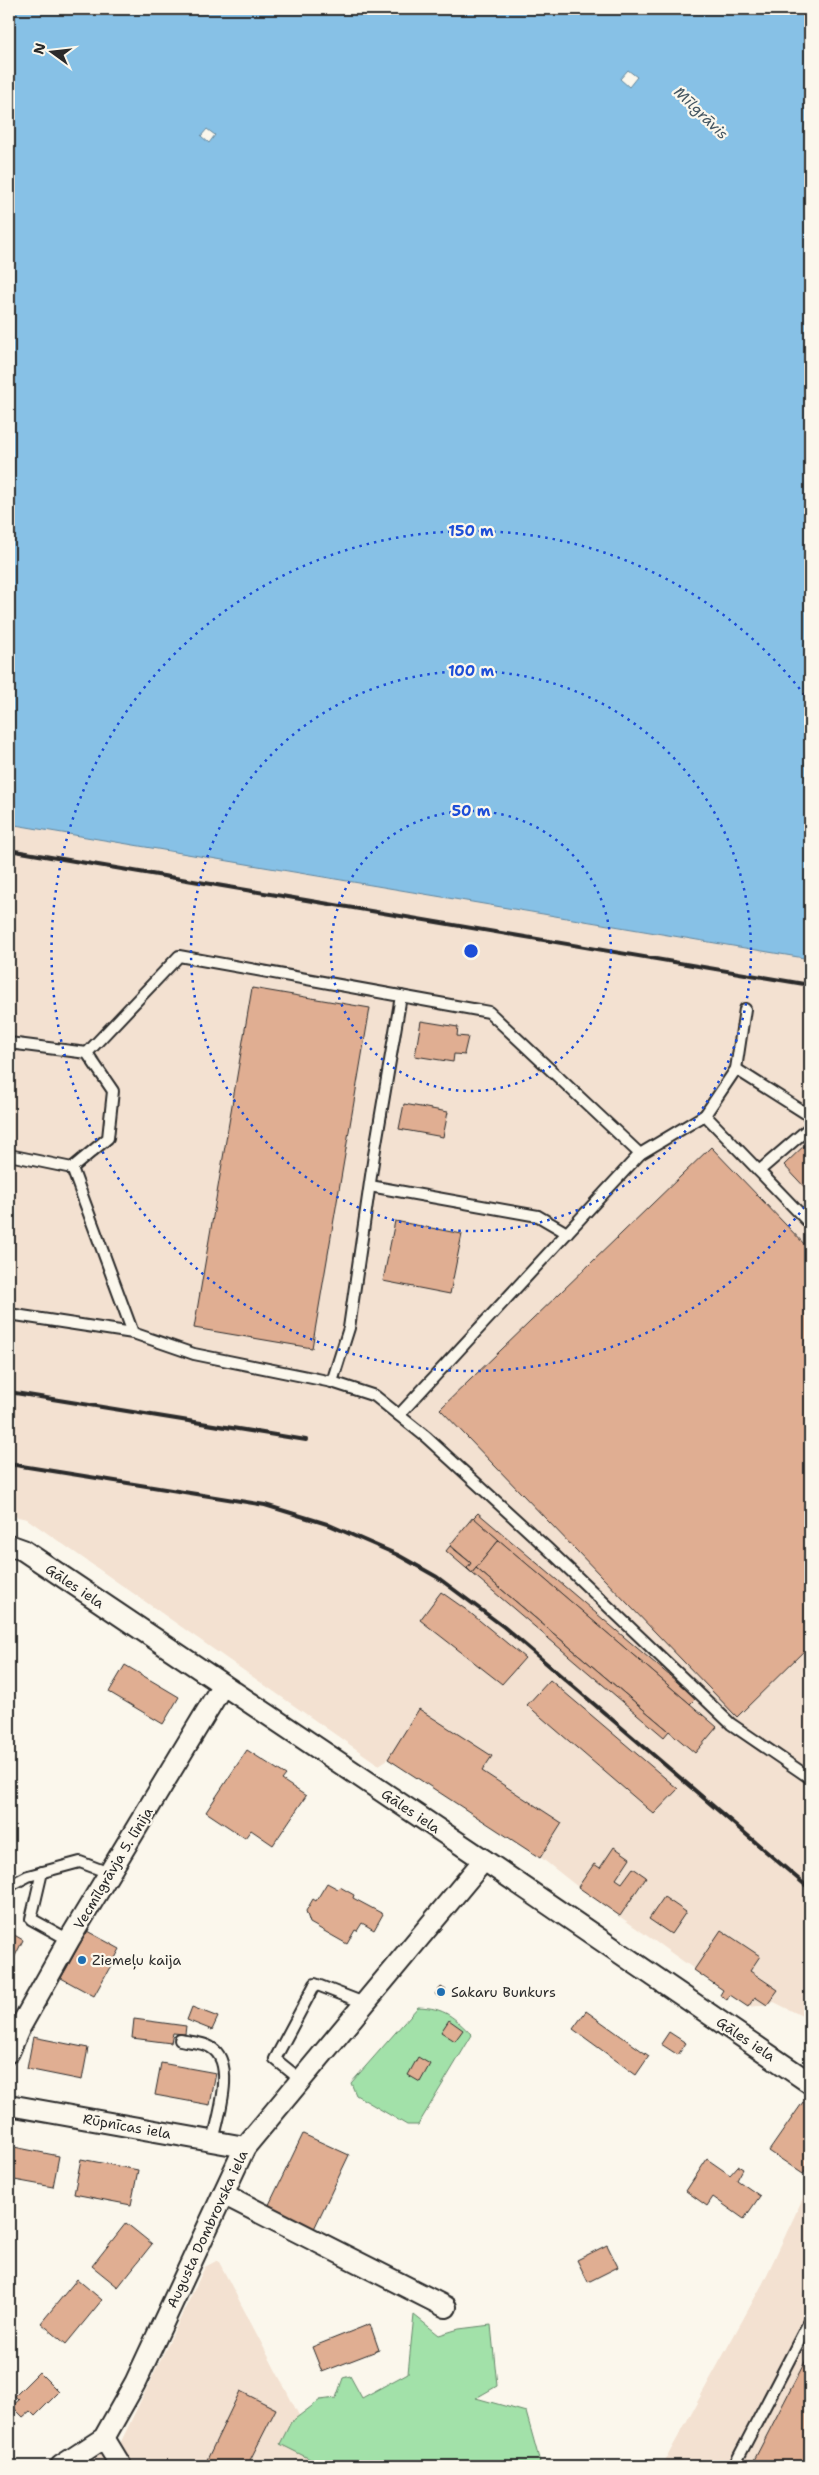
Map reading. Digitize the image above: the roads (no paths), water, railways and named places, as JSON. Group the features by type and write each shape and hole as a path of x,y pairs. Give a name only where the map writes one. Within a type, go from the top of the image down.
{"street":[{"name":"Gāles iela","path":"9,1545 23,1550 222,1686 484,1860 810,2083"},
{"name":"Vecmīlgrāvja 5. līnija","path":"9,2052 19,2029 69,1940 222,1686"},
{"name":"Augusta Dombrovska iela","path":"61,2466 104,2438 135,2383 245,2147 484,1860"},
{"name":"Rūpnīcas iela","path":"9,2105 245,2147"},
{"path":"223,2194 446,2307"},
{"path":"104,2438 121,2466"}],"lane":[{"path":"86,1053 179,956 490,1012 640,1154"},
{"path":"332,1382 349,1328 400,996"},
{"path":"399,1415 640,1154 705,1115 736,1069 746,1009"},
{"path":"9,1043 86,1053 113,1091 108,1138 72,1168"},
{"path":"736,1069 810,1116"},
{"path":"705,1115 810,1224"},
{"path":"759,1171 810,1127"},
{"path":"9,1155 72,1168"},
{"path":"72,1168 133,1333"},
{"path":"370,1186 538,1216 567,1233"},
{"path":"9,1314 133,1333 194,1354 332,1382 375,1396 426,1437 547,1548 731,1724 810,1778"},
{"path":"9,1886 42,1872 80,1862 109,1873"},
{"path":"42,1872 31,1919 69,1940"},
{"path":"301,2080 275,2059 315,1984 364,2003"},
{"path":"180,2040 211,2047 220,2057 225,2073 213,2141"},
{"path":"734,2466 810,2320"}],"water":[{"name":"Mīlgrāvis","path":"9,9 810,9 810,959 9,824","holes":["628,70 637,77 629,87 620,79","207,129 215,135 209,143 201,136"]}],"railway":[{"path":"9,850 810,985"},
{"path":"9,1392 306,1440"},
{"path":"9,1464 265,1505 327,1524 398,1555 437,1577 504,1627 810,1889"}],"place":[{"name":"Ziemeļu kaija","path":"82,1960"},
{"name":"Sakaru Bunkurs","path":"441,1992"}]}
